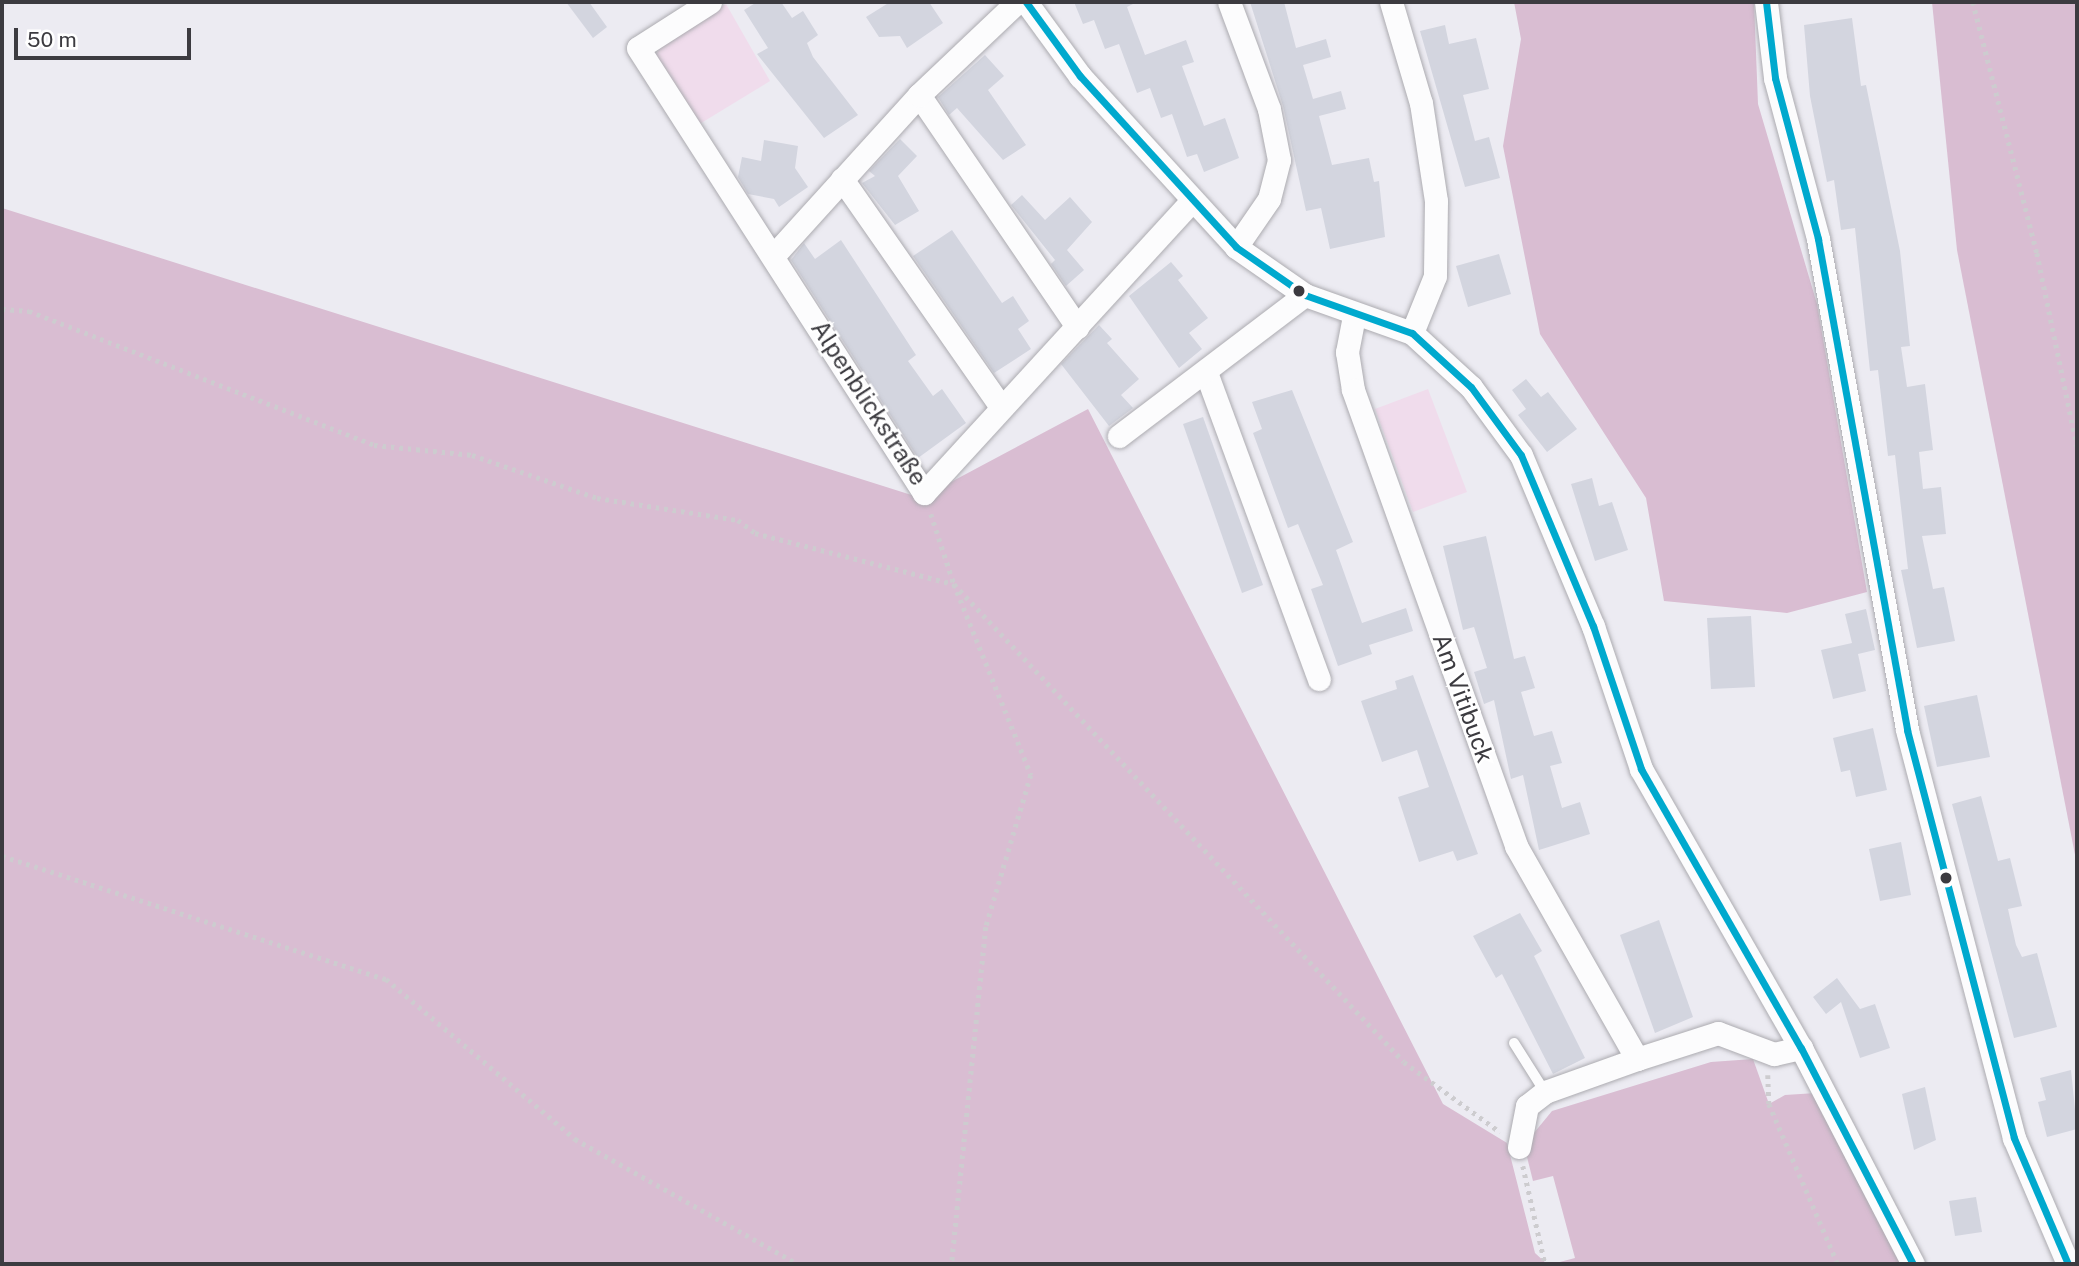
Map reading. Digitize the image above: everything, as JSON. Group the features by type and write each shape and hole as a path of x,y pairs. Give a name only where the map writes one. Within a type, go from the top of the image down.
{"street":[{"name":"Alpenblickstraße","path":"710,2 638,48 689,135 774,255 925,494 1001,407 1191,203"},
{"path":"774,255 919,95 1017,2"},
{"path":"1026,2 1080,76 1191,203 1236,247 1305,295 1354,316 1412,333 1471,387 1521,455 1593,626 1641,769 1801,1048 1913,1264"},
{"path":"1229,2 1269,109 1279,160 1269,199 1236,247"},
{"path":"1391,2 1421,103 1436,201 1435,276 1412,333"},
{"path":"1766,2 1775,78 1818,239 1907,730 2014,1138 2068,1264"},
{"path":"919,95 1077,327"},
{"path":"842,179 1001,407"},
{"path":"1119,436 1207,375 1305,295"},
{"name":"Am Vitibuck","path":"1354,316 1347,352 1353,390 1516,846 1637,1059"},
{"path":"1207,375 1318,679"},
{"path":"1519,1147 1527,1106 1545,1092 1637,1059 1718,1033 1774,1054 1801,1048"}],"lane":[{"path":"1514,1043 1545,1092"}],"path":[{"path":"1973,2 2037,253 2077,446"},
{"path":"2,309 41,316 374,445 472,455 597,498 738,520 755,533 954,584 1404,1062 1519,1147 1545,1264"},
{"path":"925,494 954,584 1031,775 986,928 952,1264"},
{"path":"2,856 386,979 575,1139 798,1264"},
{"path":"1774,1054 1767,1080 1769,1104 1838,1264"}],"shaded area":[{"path":"1514,2 1754,2 1758,104 1817,304 1867,592 1787,613 1664,601 1646,498 1540,334 1503,146 1521,39"},
{"path":"1932,2 2077,2 2077,865 1957,250"},
{"path":"726,4 770,81 693,128 655,57 665,39"},
{"path":"2,208 921,498 1088,409 1443,1104 1507,1143 1535,1253 1547,1264 2,1264"},
{"path":"1428,389 1467,492 1413,512 1375,409"},
{"path":"1753,1059 1769,1104 1785,1095 1816,1093 1902,1264 1552,1264 1575,1258 1553,1176 1533,1181 1526,1153 1529,1139 1552,1111 1711,1062"}],"building":[{"path":"566,2 589,2 607,27 593,38"},
{"path":"757,2 781,2 792,18 803,11 818,35 807,43 813,57 858,115 824,138 757,54 768,48 744,10"},
{"path":"890,2 929,2 943,23 907,48 900,36 879,37 866,17"},
{"path":"1074,2 1137,2 1127,7 1145,55 1186,40 1194,62 1182,66 1204,126 1225,118 1239,158 1204,172 1197,154 1187,157 1172,114 1161,118 1150,88 1137,93 1119,44 1105,49 1094,20 1083,24"},
{"path":"1250,2 1284,2 1296,48 1326,39 1331,57 1303,65 1313,99 1341,91 1346,109 1319,116 1332,165 1369,158 1374,182 1379,181 1385,237 1330,249 1321,208 1306,211 1283,106"},
{"path":"1852,18 1861,86 1866,85 1900,251 1910,346 1901,347 1907,387 1925,384 1933,450 1919,452 1923,489 1941,487 1946,534 1922,536 1933,589 1944,587 1955,641 1917,648 1901,570 1908,569 1895,455 1888,456 1878,370 1870,371 1855,228 1841,230 1834,180 1827,182 1810,96 1804,25"},
{"path":"1445,25 1449,44 1476,38 1489,89 1463,95 1475,141 1489,137 1500,178 1465,187 1420,31"},
{"path":"985,55 1004,76 988,90 1026,145 1003,160 957,108 949,115 938,97"},
{"path":"900,139 917,156 898,176 919,211 895,225 862,183 875,176 869,171"},
{"path":"764,140 798,146 795,168 808,187 779,207 774,199 748,194 738,177 742,157 761,161"},
{"path":"1022,195 1045,220 1070,197 1092,222 1067,250 1084,270 1066,286 1051,264 1055,260 1011,205"},
{"path":"952,230 1002,303 1013,296 1029,321 1018,329 1031,349 994,373 913,256"},
{"path":"841,240 916,355 908,361 933,396 942,389 966,423 918,458 791,260 804,243 815,259"},
{"path":"1499,254 1511,294 1468,307 1456,266"},
{"path":"1171,262 1183,276 1178,280 1208,318 1189,333 1202,349 1179,368 1129,296"},
{"path":"1099,325 1112,339 1107,343 1139,379 1121,395 1133,408 1109,426 1061,364"},
{"path":"1526,379 1541,397 1548,392 1577,429 1547,452 1518,415 1526,409 1512,390"},
{"path":"1292,390 1353,542 1336,550 1362,623 1406,608 1413,631 1369,645 1372,654 1338,666 1311,589 1323,585 1298,524 1288,528 1253,433 1262,429 1252,402"},
{"path":"1203,417 1263,585 1242,593 1183,424"},
{"path":"1592,478 1599,506 1612,502 1628,550 1595,561 1571,484"},
{"path":"1486,536 1514,659 1525,656 1535,688 1521,692 1534,736 1552,731 1562,763 1550,766 1562,808 1580,802 1590,834 1539,850 1523,775 1511,779 1494,700 1484,704 1474,672 1487,668 1474,627 1463,630 1443,546"},
{"path":"1866,609 1875,650 1858,654 1866,691 1833,699 1821,650 1852,643 1845,614"},
{"path":"1751,616 1755,687 1711,689 1707,618"},
{"path":"1413,675 1478,854 1457,861 1453,851 1419,862 1398,797 1429,787 1417,750 1382,762 1361,701 1397,689 1395,681"},
{"path":"1977,695 1990,757 1937,767 1924,706"},
{"path":"1873,728 1887,790 1856,797 1850,770 1841,772 1833,738"},
{"path":"1981,796 1998,861 2010,858 2022,906 2008,909 2016,945 2022,957 2037,953 2057,1027 2014,1038 1952,804"},
{"path":"1901,842 1911,895 1880,901 1869,849"},
{"path":"1520,913 1542,951 1534,956 1585,1058 1553,1074 1502,974 1496,978 1473,936"},
{"path":"1659,920 1693,1017 1655,1033 1620,935"},
{"path":"1837,978 1860,1009 1875,1004 1890,1048 1860,1058 1841,1002 1826,1014 1813,997"},
{"path":"2071,1070 2077,1129 2047,1137 2038,1102 2046,1100 2040,1078"},
{"path":"1925,1087 1936,1140 1914,1150 1902,1094"},
{"path":"1976,1197 1982,1232 1955,1236 1949,1201"}],"transit line":[{"path":"1026,2 1080,76 1236,247 1305,295 1412,333 1471,387 1521,455 1593,626 1641,769 1801,1048 1913,1264"},
{"path":"1766,2 1775,78 1818,239 1907,730 2014,1138 2068,1264"}]}
